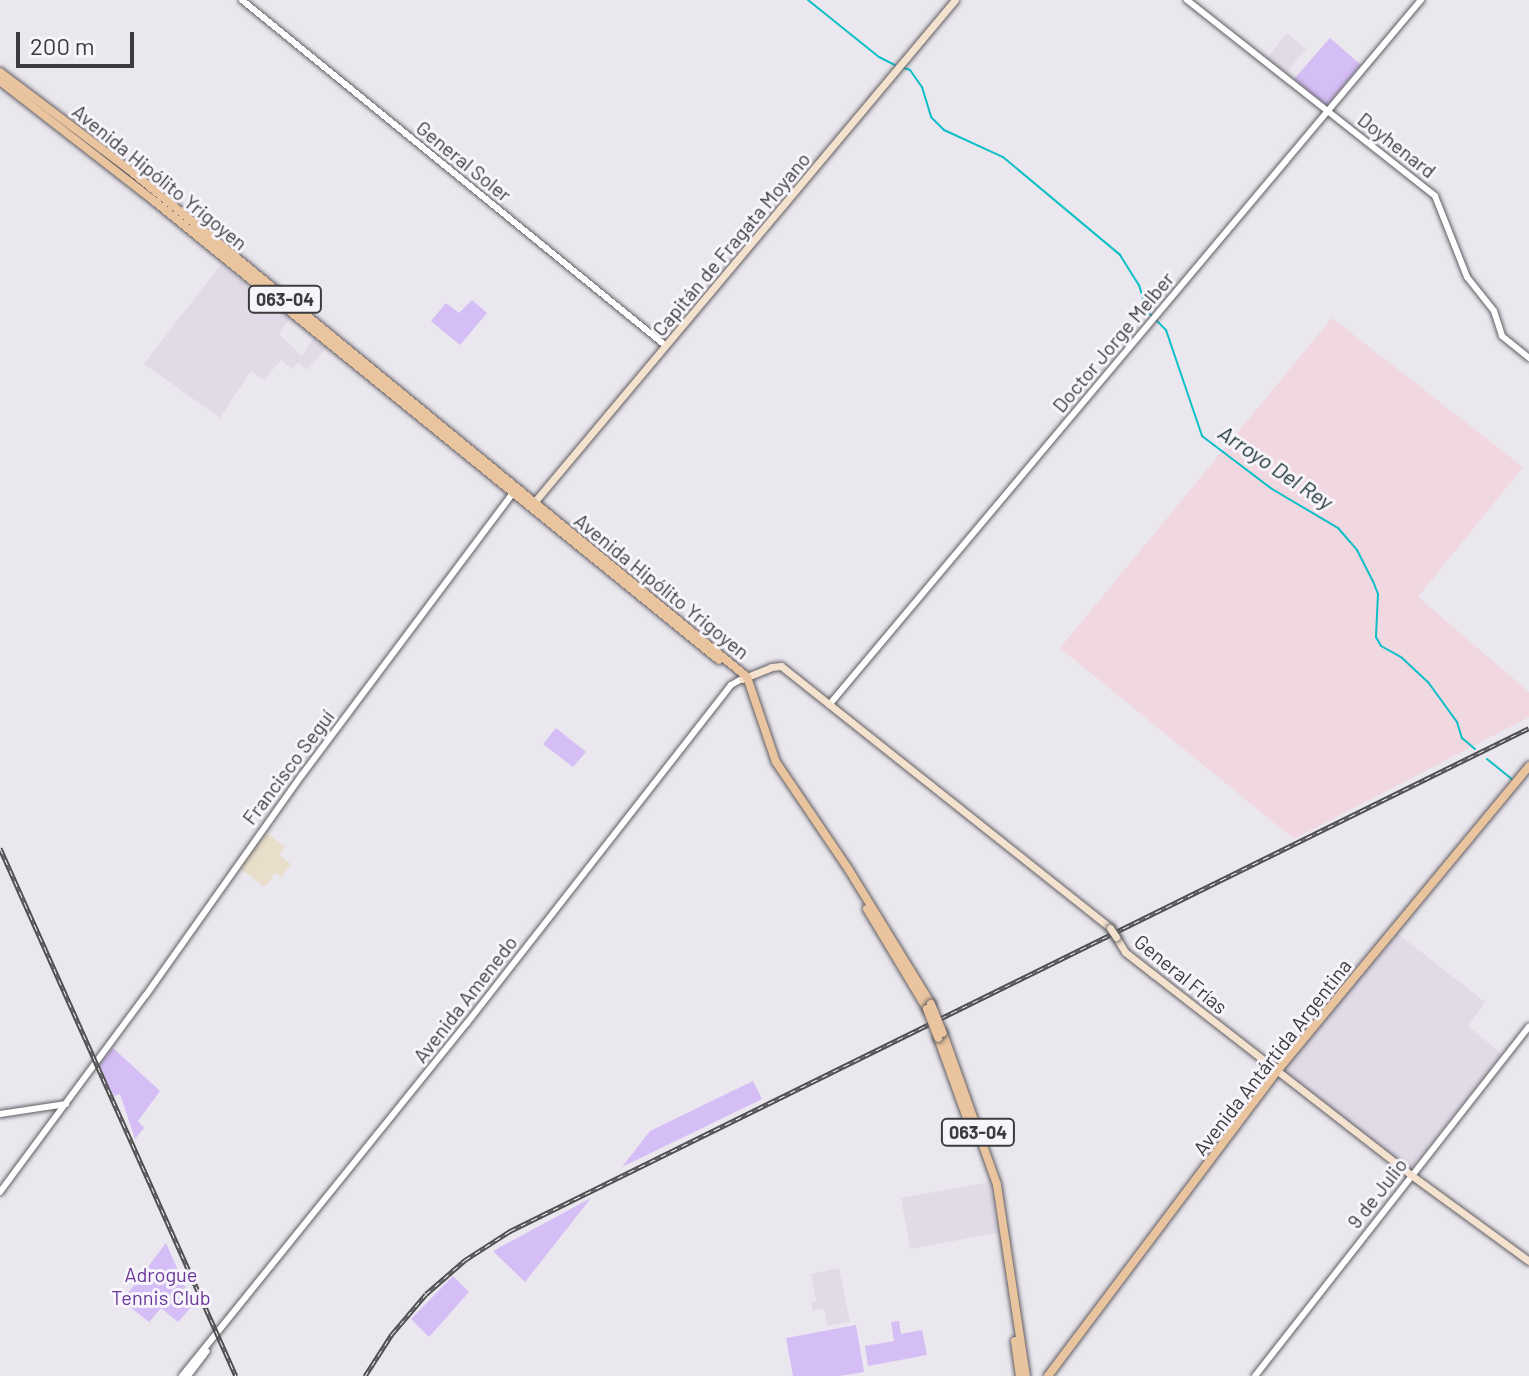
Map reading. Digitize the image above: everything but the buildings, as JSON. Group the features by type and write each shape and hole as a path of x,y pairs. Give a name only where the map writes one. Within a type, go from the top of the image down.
{"main road":[{"name":"Capitán de Fragata Moyano","path":"532,505 955,0"},
{"name":"Avenida Hipólito Yrigoyen","path":"0,72 132,172 744,678 772,764 846,874 929,1007 993,1187 1023,1376"},
{"name":"Avenida Hipólito Yrigoyen","path":"0,81 515,491"},
{"name":"General Frías","path":"744,678 781,666 1095,920 1110,928 1125,952 1411,1175 1529,1261"},
{"name":"Avenida Antártida Argentina","path":"1048,1376 1277,1071 1529,766"}],"street":[{"name":"General Soler","path":"242,0 666,346"},
{"name":"Doyhenard","path":"1187,0 1438,199 1467,277 1494,311 1502,336 1529,358"},
{"name":"Doctor Jorge Melber","path":"829,705 1421,0"},
{"name":"Francisco Seguí","path":"0,1192 96,1064 245,852 515,491"},
{"name":"Avenida Amenedo","path":"185,1376 731,685 744,678"},
{"name":"9 de Julio","path":"1255,1376 1527,1028"},
{"path":"0,1114 66,1104"}],"shaded area":[{"path":"1287,33 1306,49 1286,73 1267,58"},
{"path":"221,264 290,318 279,334 302,356 313,338 326,348 307,370 298,363 292,369 281,360 264,380 251,371 220,418 144,364"},
{"path":"1332,318 1523,467 1418,597 1529,692 1529,717 1294,839 1060,648"},
{"path":"265,832 285,847 279,855 291,864 281,877 275,873 265,887 238,867"},
{"path":"1397,933 1485,1002 1468,1026 1502,1054 1410,1169 1282,1070"},
{"path":"990,1182 997,1233 910,1249 901,1198"},
{"path":"839,1268 850,1322 827,1326 824,1309 813,1311 811,1303 816,1301 811,1274"}],"green space":[{"path":"1330,38 1361,65 1326,106 1294,79"},
{"path":"472,300 487,313 460,345 431,321 446,303 459,313"},
{"path":"556,728 586,752 573,767 543,744"},
{"path":"113,1048 160,1091 138,1121 144,1128 135,1139 120,1094 114,1096 99,1065"},
{"path":"753,1081 762,1099 622,1167 650,1131"},
{"path":"591,1198 525,1282 493,1251"},
{"name":"Adrogue Tennis Club","path":"166,1243 193,1305 178,1322 161,1308 149,1322 122,1301"},
{"path":"453,1276 469,1292 429,1337 411,1319"},
{"path":"899,1321 901,1334 922,1330 927,1355 868,1366 865,1346 894,1341 891,1322"},
{"path":"856,1325 864,1372 839,1376 793,1376 786,1338"}],"waterway":[{"name":"Arroyo Del Rey","path":"808,0 879,57 895,65"},
{"name":"Arroyo Del Rey","path":"901,67 910,70 922,87 931,117 944,130 1003,157 1120,255 1139,285 1147,311 1166,330 1202,436 1272,489 1338,528 1357,550 1378,594 1376,637 1381,646 1401,657 1428,682 1457,722 1462,738 1475,749"},
{"name":"Arroyo Del Rey","path":"1487,759 1514,781"}],"railway":[{"path":"365,1376 392,1334 426,1294 465,1260 510,1231 1529,728"},
{"path":"0,848 236,1376"}]}
